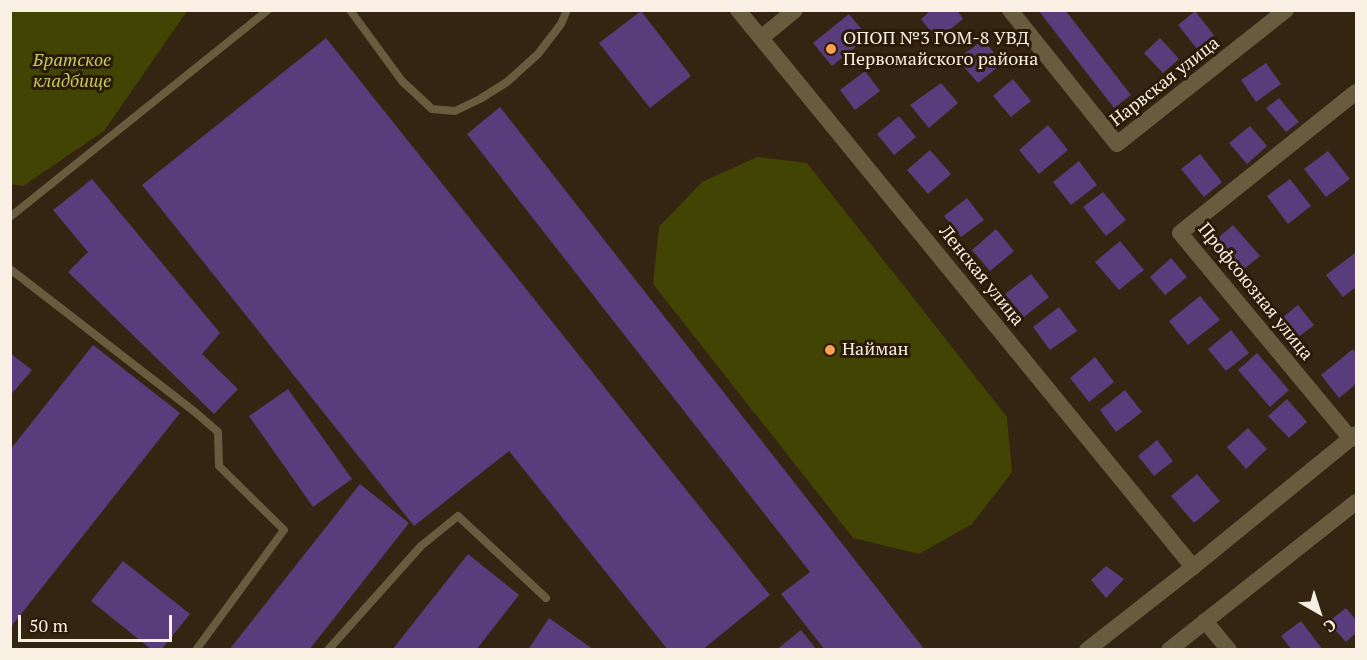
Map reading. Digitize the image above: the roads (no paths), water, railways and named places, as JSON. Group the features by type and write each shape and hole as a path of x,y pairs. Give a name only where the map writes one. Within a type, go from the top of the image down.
{"street":[{"name":"Ленская улица","path":"738,10 1193,567"},
{"path":"761,38 795,10"},
{"name":"Нарвская улица","path":"1010,10 1118,144 1286,10"},
{"name":"Профсоюзная улица","path":"1087,650 1354,437 1180,233 1356,92"},
{"path":"1169,650 1356,502"},
{"path":"1205,621 1229,650"}],"lane":[{"path":"10,217 268,10"},
{"path":"350,10 402,81 432,109 455,111 498,88 530,61 561,24 567,10"},
{"path":"10,269 218,432 219,465 284,530 196,650"},
{"path":"328,650 421,546 458,516 546,598"}],"place":[{"name":"ОПОП №3 ГОМ-8 УВД Первомайского района","path":"831,49"},
{"name":"Найман","path":"830,350"}],"park label":[{"name":"Братское кладбище","path":"72,71"}]}
